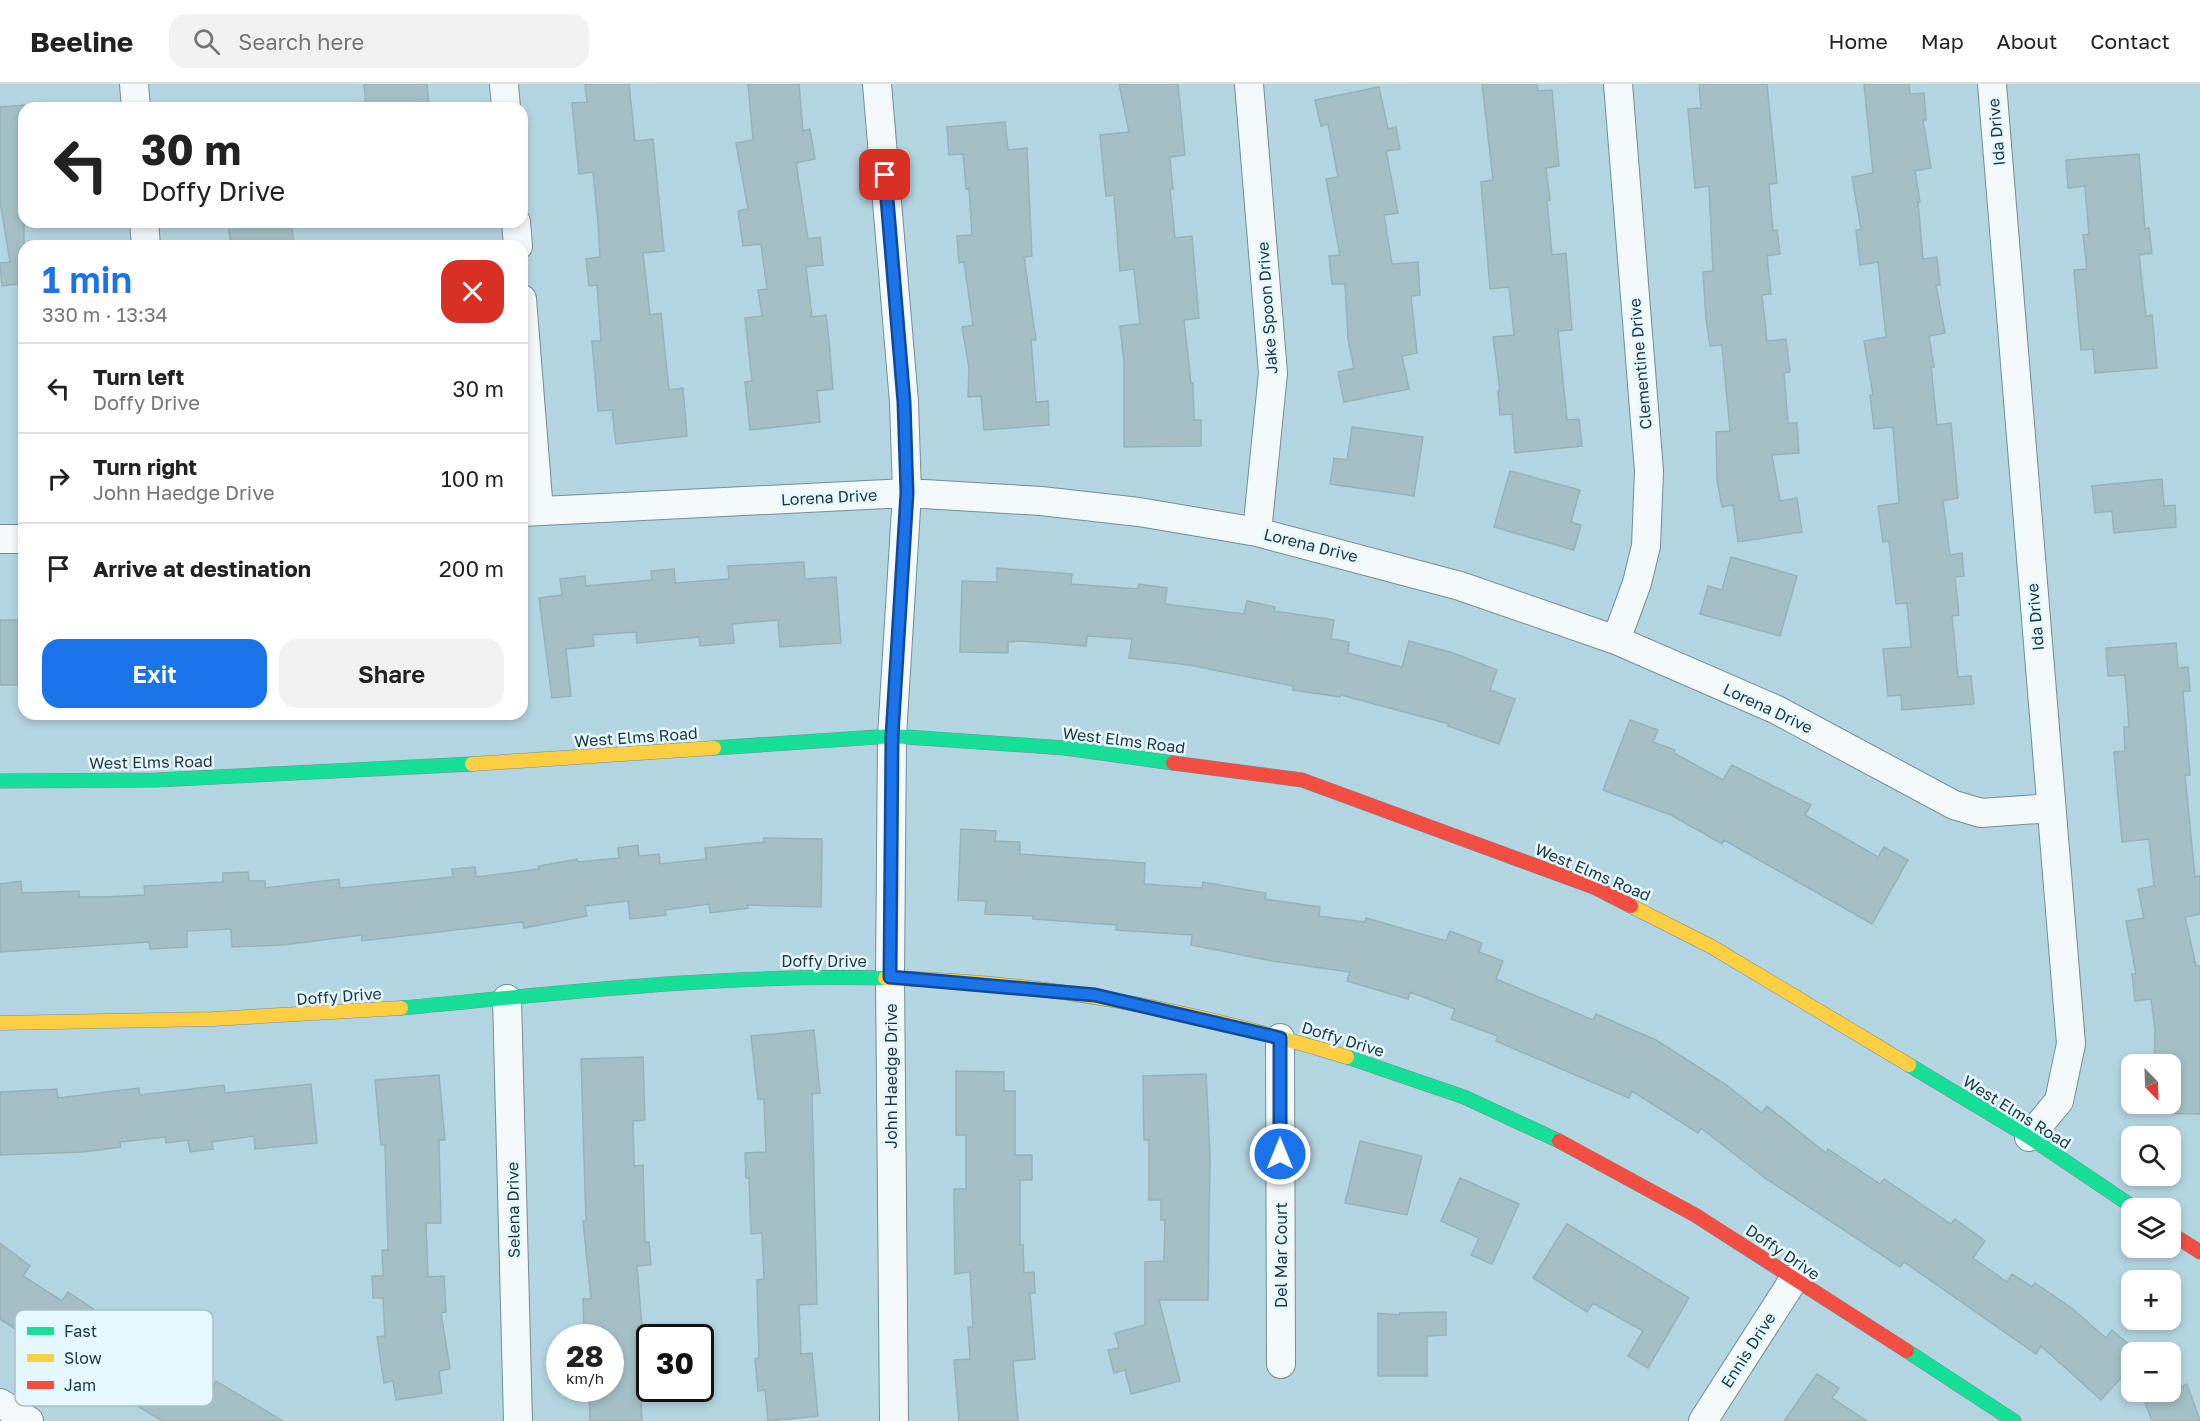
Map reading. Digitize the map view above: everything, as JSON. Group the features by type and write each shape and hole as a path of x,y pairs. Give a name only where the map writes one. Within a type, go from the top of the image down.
{"main road":[{"name":"West Elms Road","path":"0,781 157,780 391,770 892,736 1065,748 1302,780 1457,835 1596,888 1713,947 2029,1137 2121,1199"},
{"name":"Doffy Drive","path":"0,1023 222,1019 507,999 676,983 781,977 890,977 1095,995 1280,1038 1371,1063 1491,1108 1618,1170 1740,1242 2014,1421"},
{"path":"2181,1240 2200,1252"}],"street":[{"path":"134,84 136,102"},
{"path":"504,84 506,102"},
{"name":"John Haedge Drive","path":"877,84 904,402 907,493 892,736 890,977 894,1421"},
{"name":"Jake Spoon Drive","path":"1249,84 1274,373 1257,532"},
{"name":"Clementine Drive","path":"1616,640 1637,583 1646,546 1649,471 1618,84"},
{"name":"Ida Drive","path":"1992,84 2050,807 2072,1044 2059,1101 2029,1137"},
{"path":"528,441 531,512"},
{"name":"Lorena Drive","path":"531,512 907,493 1084,506 1257,532 1460,586 1616,640 1777,710 1954,805 1981,813 2050,807"},
{"path":"0,539 18,539"},
{"name":"Selena Drive","path":"507,999 518,1421"},
{"name":"Del Mar Court","path":"1280,1038 1281,1364"},
{"name":"Ennis Drive","path":"1703,1421 1794,1279"},
{"path":"0,1403 30,1421"}],"building":[{"path":"364,84 427,84 428,102 366,102"},
{"path":"585,84 629,84 635,141 653,139 664,251 643,253 650,315 661,313 669,390 683,388 687,436 616,444 612,410 598,411 592,341 601,341 597,285 589,286 586,259 600,257 598,223 593,172 579,174 572,103 587,102"},
{"path":"748,84 799,84 803,131 810,129 815,159 796,163 808,239 820,237 823,265 806,267 812,317 826,315 833,389 817,391 820,422 750,430 745,382 752,381 745,318 762,316 758,290 767,289 761,244 743,246 738,211 748,209 736,143 753,140"},
{"path":"1119,84 1178,84 1185,155 1170,157 1173,189 1170,189 1175,238 1192,236 1199,318 1184,320 1191,383 1193,383 1194,420 1201,420 1201,446 1124,447 1124,362 1120,326 1140,324 1134,269 1120,271 1114,195 1106,196 1100,135 1129,132"},
{"path":"1482,84 1537,84 1538,91 1552,90 1559,166 1546,168 1550,200 1547,201 1552,255 1566,253 1572,330 1558,331 1567,420 1579,419 1582,446 1515,453 1512,414 1500,415 1498,391 1500,391 1493,337 1514,335 1509,287 1490,289 1481,182 1493,180"},
{"path":"1699,84 1767,84 1777,183 1769,184 1773,231 1777,230 1780,254 1767,256 1771,294 1762,295 1767,341 1786,339 1790,372 1784,373 1788,423 1797,423 1799,453 1772,455 1780,501 1797,498 1802,532 1738,542 1733,505 1722,507 1717,480 1716,432 1730,431 1722,345 1710,346 1706,319 1703,272 1713,271 1709,186 1695,188 1688,109 1701,108"},
{"path":"1864,84 1909,84 1910,94 1924,93 1926,120 1923,120 1931,168 1915,171 1920,202 1918,202 1923,259 1937,257 1940,285 1936,285 1945,333 1929,336 1934,367 1931,367 1937,425 1951,423 1958,498 1943,501 1950,555 1962,553 1964,576 1955,577 1959,615 1952,616 1958,677 1971,676 1974,704 1902,710 1901,695 1888,696 1883,649 1911,647 1907,603 1896,604 1889,541 1883,542 1878,506 1899,503 1893,427 1874,429 1870,395 1873,395 1864,341 1886,337 1878,262 1860,265 1856,230 1861,229 1852,177 1873,173"},
{"path":"1379,87 1388,129 1396,127 1400,149 1386,151 1398,213 1384,215 1392,264 1418,262 1420,295 1411,296 1417,353 1402,356 1409,389 1344,402 1338,372 1354,368 1348,339 1345,284 1332,284 1329,256 1340,255 1326,179 1338,177 1328,124 1321,126 1315,100"},
{"path":"18,106 18,228 24,228 24,240 18,240 18,284 2,286 0,263 10,262 0,201 0,107"},
{"path":"1005,122 1008,150 1027,148 1032,256 1024,257 1036,340 1031,340 1036,402 1048,401 1049,425 984,430 981,396 968,397 969,368 962,327 973,325 964,262 959,263 957,236 972,235 969,188 966,189 963,154 949,155 947,127"},
{"path":"2139,154 2145,229 2149,228 2152,253 2139,255 2146,316 2152,315 2157,368 2095,373 2093,349 2081,350 2074,270 2087,269 2083,235 2089,234 2085,186 2068,188 2066,160"},
{"path":"229,228 292,228 293,240 230,240"},
{"path":"1352,427 1423,437 1414,496 1330,484 1334,458 1347,460"},
{"path":"1510,471 1580,490 1571,522 1581,525 1574,550 1494,527"},
{"path":"2162,479 2164,506 2175,505 2176,527 2114,533 2112,511 2095,513 2092,486"},
{"path":"1731,557 1797,576 1780,636 1700,614 1708,586 1722,590"},
{"path":"804,562 805,579 836,577 841,643 780,647 778,620 732,624 734,643 700,646 699,637 637,643 636,632 593,635 594,646 566,649 571,696 552,698 539,598 562,595 560,579 585,576 586,586 652,580 651,571 674,569 675,583 729,579 728,566"},
{"path":"997,568 1072,574 1071,584 1138,589 1139,584 1167,588 1165,604 1244,614 1247,601 1275,607 1274,611 1334,620 1331,639 1349,642 1348,653 1402,667 1409,641 1453,653 1497,670 1490,690 1515,699 1499,744 1448,726 1449,724 1341,695 1340,697 1293,690 1293,686 1189,665 1129,658 1132,639 1087,636 1086,646 1022,641 1008,642 1008,653 960,652 962,581 997,582"},
{"path":"0,620 18,620 18,685 0,685"},
{"path":"2176,643 2178,668 2188,667 2190,691 2183,691 2190,775 2185,775 2195,877 2200,876 2200,914 2185,917 2196,966 2200,966 2200,1114 2181,1114 2181,1054 2154,1054 2155,1029 2151,999 2135,1001 2132,974 2136,974 2126,921 2144,918 2138,889 2154,886 2149,839 2122,842 2114,752 2125,751 2124,727 2129,727 2125,675 2108,676 2106,648"},
{"path":"1630,720 1658,730 1653,742 1675,750 1674,753 1723,780 1732,765 1811,805 1805,815 1878,857 1884,847 1908,860 1872,924 1724,840 1722,844 1671,815 1603,790"},
{"path":"961,829 996,831 995,841 1020,842 1020,854 1145,863 1144,884 1202,888 1203,882 1266,893 1265,899 1320,907 1319,916 1365,922 1366,918 1446,941 1450,931 1482,943 1479,952 1503,961 1496,979 1593,1020 1596,1014 1656,1040 1725,1084 1762,1113 1767,1106 1826,1153 1828,1149 1880,1184 1884,1179 1951,1224 1955,1219 1985,1241 1973,1258 2007,1282 2012,1274 2032,1287 2035,1283 2073,1309 2106,1338 2112,1330 2126,1342 2121,1342 2121,1378 2101,1400 2041,1346 2036,1354 1904,1262 1900,1267 1765,1178 1701,1128 1698,1133 1632,1091 1629,1098 1496,1041 1498,1036 1451,1019 1455,1009 1410,992 1408,999 1347,981 1350,972 1272,961 1191,945 1192,935 1116,930 1117,925 1033,919 1033,916 985,914 986,901 958,900"},
{"path":"764,838 822,839 821,907 747,905 748,908 710,913 709,904 665,910 666,915 630,919 628,901 585,906 587,916 524,928 523,922 362,941 362,935 283,945 232,947 231,929 187,931 187,947 150,949 149,942 0,952 0,884 21,881 22,893 79,891 79,897 104,897 145,895 144,886 223,882 223,873 248,872 249,881 265,881 265,888 339,879 340,888 453,877 452,869 475,867 476,877 539,869 539,866 577,859 578,862 619,858 618,848 638,845 639,856 659,854 660,864 706,859 705,848 764,842"},
{"path":"814,1030 820,1093 812,1094 817,1304 799,1305 801,1354 812,1353 818,1416 768,1421 765,1390 758,1391 755,1359 759,1358 757,1280 764,1279 762,1233 751,1234 749,1178 746,1178 745,1153 766,1152 764,1099 758,1099 751,1036"},
{"path":"643,1057 645,1120 633,1121 634,1166 643,1165 645,1242 649,1242 651,1265 637,1266 642,1324 636,1324 636,1402 641,1402 642,1421 590,1421 589,1402 624,1402 624,1324 584,1324 583,1299 591,1299 583,1221 586,1221 581,1059"},
{"path":"956,1071 1004,1072 1004,1091 1015,1091 1015,1155 1032,1155 1032,1180 1020,1180 1020,1245 1023,1245 1024,1273 1034,1272 1035,1293 1030,1293 1035,1359 1013,1361 1018,1421 959,1421 954,1360 970,1359 968,1327 973,1327 970,1272 955,1274 954,1189 966,1189 966,1135 956,1135"},
{"path":"1206,1074 1210,1154 1208,1300 1159,1300 1180,1381 1131,1394 1125,1370 1114,1373 1108,1350 1119,1348 1115,1333 1145,1325 1145,1262 1164,1261 1165,1220 1161,1220 1161,1200 1149,1200 1149,1140 1144,1140 1143,1076"},
{"path":"439,1075 445,1140 439,1140 441,1223 426,1223 428,1277 444,1276 446,1312 441,1313 450,1369 439,1371 442,1393 396,1400 393,1381 384,1383 377,1337 385,1336 383,1298 373,1298 372,1276 383,1276 382,1250 388,1250 385,1145 381,1145 375,1080"},
{"path":"311,1084 317,1143 255,1149 254,1136 212,1142 213,1149 190,1152 188,1140 166,1143 165,1137 120,1142 121,1147 83,1152 0,1155 0,1092 57,1089 58,1098 139,1088 140,1095 224,1085 225,1093"},
{"path":"1360,1141 1422,1156 1407,1215 1345,1203"},
{"path":"1460,1178 1519,1204 1492,1264 1471,1255 1479,1238 1441,1221"},
{"path":"1567,1224 1689,1298 1648,1368 1628,1356 1643,1331 1593,1303 1587,1312 1533,1278"},
{"path":"0,1243 30,1266 23,1276 62,1301 68,1292 95,1310 15,1310 15,1329 0,1319"},
{"path":"1446,1312 1446,1335 1427,1336 1427,1376 1378,1376 1378,1313 1399,1315 1400,1313"},
{"path":"1817,1374 1839,1388 1832,1398 1867,1421 1784,1421"},
{"path":"216,1381 283,1421 162,1421 137,1406 213,1406 213,1386"},
{"path":"2187,1384 2200,1421 2152,1421 2145,1402 2181,1402 2181,1387"}],"traffic: fast":[{"path":"714,748 892,736 1065,748 1173,763"},
{"path":"0,781 157,780 472,764"},
{"path":"401,1008 703,982 885,978"},
{"path":"1347,1057 1464,1097 1559,1141"},
{"path":"1909,1065 2029,1137 2121,1199"},
{"path":"1907,1351 2014,1421"}],"traffic: slow":[{"path":"472,764 714,748"},
{"path":"1631,906 1712,947 1909,1065"},
{"path":"885,978 1003,985 1119,1001 1232,1025 1347,1057"},
{"path":"0,1023 213,1019 401,1008"}],"traffic: jam":[{"path":"1173,763 1302,780 1596,888 1631,906"},
{"path":"1559,1141 1695,1215 1907,1351"},
{"path":"2181,1240 2200,1252"}],"route":[{"path":"885,175 904,402 907,493 892,736 890,977 1002,985 1095,995 1280,1038 1280,1154"}]}
